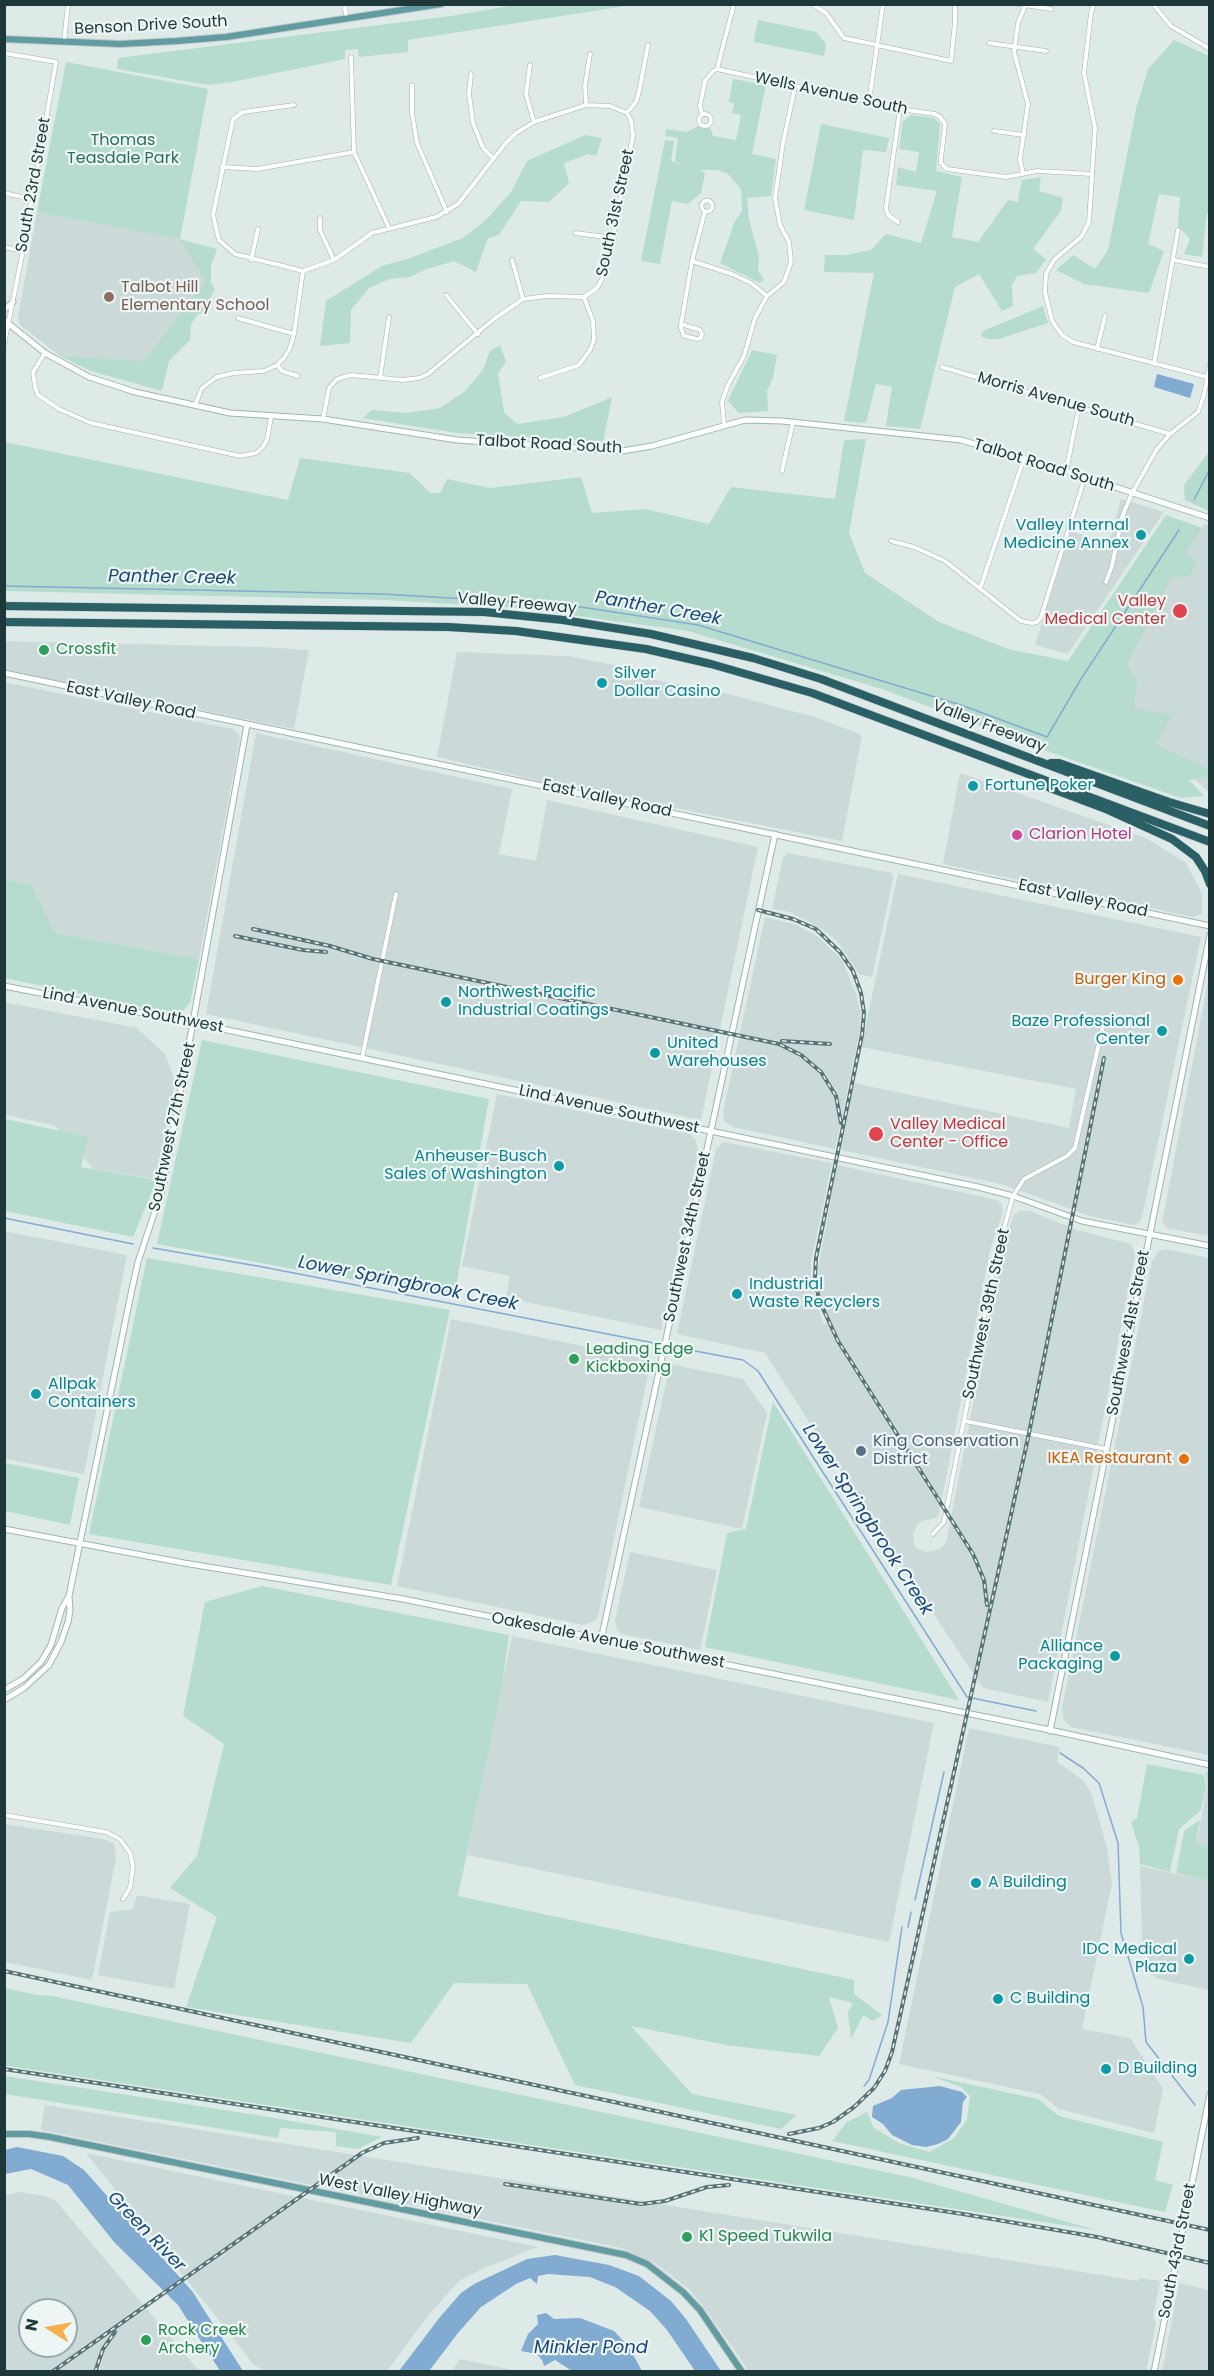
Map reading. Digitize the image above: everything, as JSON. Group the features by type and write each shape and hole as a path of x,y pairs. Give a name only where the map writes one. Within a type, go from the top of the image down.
{"highway":[{"name":"Valley Freeway","path":"4,606 419,611 521,615 661,636 753,658 841,686 1209,826"},
{"path":"476,613 487,617 562,624 653,638 766,667 855,696 1209,831"},
{"name":"Valley Freeway","path":"4,622 426,626 508,630 582,639 678,656 784,685 842,704 1209,842"},
{"path":"1044,762 1059,763 1209,814"},
{"path":"1006,766 1025,778 1106,809 1172,839 1196,857 1205,871 1209,884"}],"main road":[{"name":"Benson Drive South","path":"4,39 120,44 177,41 226,37 441,4"},
{"name":"West Valley Highway","path":"4,2134 30,2133 626,2255 647,2264 683,2292 700,2310 742,2372"}],"street":[{"path":"64,43 68,4"},
{"path":"344,4 347,18"},
{"path":"702,114 700,106 705,81 717,69 734,4"},
{"path":"812,4 826,13 844,38 951,61 955,4"},
{"path":"869,102 883,4"},
{"path":"1018,4 1051,9"},
{"path":"1094,4 1084,73 1095,128 1089,222 1087,229 1077,242 1054,260 1046,274 1045,292 1052,321 1056,329 1073,342 1207,377"},
{"path":"1153,4 1171,26 1209,49"},
{"path":"1025,5 1018,23 1014,47 1014,58 1028,104 1020,165 1023,174 1037,171 1092,174"},
{"path":"989,43 1046,51"},
{"path":"294,105 238,114 230,126 214,208 214,224 219,240 235,255 303,271 334,260 365,238 388,228 436,217 447,212 470,192 493,158 516,133 534,122 586,105 610,106 627,113 636,102 648,45"},
{"name":"South 23rd Street","path":"4,53 56,62 4,344"},
{"path":"586,105 585,86 590,54"},
{"path":"351,57 354,152 388,228"},
{"path":"530,66 526,94 534,122"},
{"name":"Wells Avenue South","path":"717,69 900,109 935,114 943,120 945,127 941,159 944,166 953,170 1006,177 1023,174"},
{"path":"471,74 469,94 473,123 483,148 493,158"},
{"path":"411,86 413,126 417,143 447,212"},
{"path":"724,424 722,402 744,356 755,318 767,296 784,282 791,262 789,242 780,225 775,198 783,143 795,87"},
{"path":"898,222 888,215 886,208 900,109"},
{"name":"South 31st Street","path":"540,378 572,369 579,365 590,350 595,332 590,310 584,297 603,282 614,238 633,136 631,120 627,113"},
{"path":"994,131 1024,135"},
{"path":"222,167 257,170 354,152"},
{"path":"4,193 32,199"},
{"path":"681,324 700,330 701,338 684,336 681,324 692,261 705,211"},
{"path":"320,218 320,230 334,260"},
{"path":"251,260 258,229"},
{"path":"1154,364 1178,230"},
{"path":"575,233 614,238"},
{"path":"4,247 23,250"},
{"path":"512,260 523,299"},
{"path":"1174,260 1209,267"},
{"path":"692,261 732,274 751,283 767,296"},
{"path":"195,405 202,388 217,377 234,373 254,373 277,365 290,348 294,334 303,271"},
{"path":"446,295 478,334"},
{"path":"323,419 329,388 338,379 351,375 418,378 428,374 501,313 523,299 547,296 584,297"},
{"path":"4,310 13,302"},
{"path":"1096,349 1105,316"},
{"path":"380,378 389,317"},
{"path":"238,318 294,334"},
{"name":"Talbot Road South","path":"7,322 45,353 67,367 107,384 230,412 271,417 323,419 457,440 622,451 652,446 724,424 756,419 961,440 1066,471 1209,518"},
{"path":"45,353 33,372 34,387 38,395 59,409 91,423 240,456 256,453 262,447 267,440 271,417"},
{"path":"1106,582 1112,566 1122,517 1132,493 1149,460 1170,434 1198,412 1204,395 1209,364"},
{"path":"277,365 282,371 298,376"},
{"name":"Morris Avenue South","path":"942,367 1170,434"},
{"path":"1066,471 1079,407"},
{"path":"782,471 793,422"},
{"path":"980,589 1024,458"},
{"path":"891,541 932,554 945,561 1021,621 1032,623 1041,617 1085,477"},
{"name":"East Valley Road","path":"4,674 1209,926"},
{"name":"Southwest 27th Street","path":"4,1700 32,1683 53,1658 68,1622 69,1596 132,1289 138,1262 163,1187 247,725"},
{"name":"Southwest 34th Street","path":"602,1640 775,834"},
{"path":"362,1058 396,894"},
{"name":"Southwest 41st Street","path":"1050,1731 1209,935"},
{"name":"Lind Avenue Southwest","path":"4,986 194,1023 978,1187 1013,1196 1070,1217 1209,1246"},
{"name":"Southwest 39th Street","path":"933,1534 944,1522 996,1257 1013,1196 1024,1179 1067,1156 1075,1148 1105,1017"},
{"path":"965,1421 1106,1449"},
{"name":"Oakesdale Avenue Southwest","path":"4,1529 184,1563 403,1599 1209,1765"},
{"name":"Southwest 27th Street","path":"4,1690 23,1679 41,1662 51,1646 62,1608 69,1596"},
{"path":"4,1815 113,1834 126,1845 132,1860 130,1888 123,1899"},
{"name":"South 43rd Street","path":"1154,2372 1209,2094"}],"shaded area":[{"name":"Talbot Hill Elementary School","path":"37,212 180,239 211,277 147,362 60,356 20,325 18,317"},
{"path":"1121,499 1164,512 1068,654 1035,645 1071,531 1109,544"},
{"name":"Valley Medical Center","path":"1204,524 1209,526 1209,792 1099,694"},
{"path":"5,641 309,650 294,729 5,670"},
{"path":"457,652 568,656 645,671 644,678 717,691 818,718 862,735 842,841 544,782 437,757"},
{"path":"4,682 233,729 238,734 240,738 199,959 55,933 32,885 5,880"},
{"path":"256,733 512,789 499,854 536,861 547,800 758,847 701,1120 206,1014"},
{"path":"960,773 1146,838 1186,863 1202,894 1202,914 1193,917 943,864"},
{"path":"788,853 892,873 893,879 872,977 859,974 837,941 822,929 790,912 772,909 783,858"},
{"path":"898,874 1201,937 1142,1218 1138,1223 1134,1225 1090,1216 1001,1184 841,1150 853,1083 1069,1128 1076,1089 861,1047"},
{"path":"765,917 794,924 817,936 842,960 856,994 860,1011 860,1031 835,1149 733,1127 724,1121 723,1112"},
{"path":"1209,976 1210,1236 1167,1228 1162,1223"},
{"path":"4,1002 137,1028 165,1054 175,1081 156,1179 94,1169 54,1125 5,1115"},
{"path":"497,1094 690,1134 696,1140 698,1153 661,1330 506,1298 510,1276 462,1266"},
{"path":"723,1142 832,1163 811,1262 811,1280 824,1325 829,1322 820,1296 818,1270 837,1165 997,1200 1002,1205 1003,1212 990,1250 939,1514 936,1518 921,1521 913,1534 915,1547 925,1552 939,1550 946,1543 1002,1255 1013,1216 1019,1211 1030,1211 1077,1230 1131,1244 1135,1255 1048,1702 983,1688 896,1558 765,1353 677,1334 716,1149"},
{"path":"4,1231 127,1255 84,1474 5,1459"},
{"path":"1165,1249 1209,1258 1209,1755 1071,1727 1064,1721 1062,1708 1152,1261 1159,1251"},
{"path":"451,1319 651,1360 598,1616 595,1621 583,1625 397,1586"},
{"path":"670,1364 743,1379 767,1413 742,1529 639,1507"},
{"path":"630,1552 717,1570 700,1650 621,1634 617,1630 615,1620"},
{"path":"512,1636 934,1723 889,1942 467,1855"},
{"path":"969,1728 1060,1747 1057,1762 1084,1781 1092,1795 1107,1848 1112,1883 1082,2029 1130,2038 1163,2089 1154,2133 1059,2109 1040,2094 899,2064"},
{"path":"1205,1771 1209,1772 1209,1849 1196,1846 1207,1787"},
{"path":"4,1824 103,1839 114,1844 116,1858 92,1980 5,1962"},
{"path":"1140,1866 1209,1881 1209,1990 1158,1979 1152,1975 1142,1937"},
{"path":"137,1895 190,1904 174,1989 98,1975 110,1912 133,1909"},
{"path":"45,2105 1138,2281 1139,2278 1160,2281 1153,2318 1156,2323 1146,2371 749,2371 689,2289 656,2264 622,2248 41,2130"},
{"path":"86,2153 538,2247 484,2268 459,2281 426,2318 387,2371 264,2371 252,2363"},
{"path":"18,2192 45,2196 56,2201 199,2371 5,2371 5,2195"},
{"path":"1179,2283 1209,2290 1209,2371 1162,2371"},
{"path":"460,2359 518,2371 452,2371"}],"green space":[{"path":"521,4 632,5 408,40 408,52 359,57 358,49 345,50 345,59 208,85 117,69 118,58 451,16"},
{"path":"758,20 816,32 826,44 824,56 754,42"},
{"path":"1174,40 1209,56 1210,212 1207,213 1202,257 1184,254 1190,239 1178,226 1180,197 1159,194 1148,244 1164,251 1149,293 1084,284 1056,270 1073,255 1095,269 1108,250 1136,109 1148,69"},
{"name":"Thomas Teasdale Park","path":"66,62 208,89 180,239 217,249 211,266 211,283 215,289 203,312 197,315 191,324 190,340 169,361 162,391 91,371 60,356 144,361 206,281 179,239 37,212"},
{"path":"733,79 766,85 752,154 776,159 771,196 747,198 749,220 759,256 758,270 764,280 760,283 720,263 735,221 742,211 741,189 728,174 717,170 700,170 705,173 701,193 688,204 672,201 660,264 641,261 665,140 674,141 671,161 684,165 675,161 678,138 665,136 666,129 687,132 698,126 704,129 710,127 713,136 736,140 741,115 732,113 734,103 729,102"},
{"path":"911,115 934,118 940,124 936,171 962,177 952,237 978,242 1008,200 1018,202 1022,180 1041,177 1039,191 1063,198 1061,211 1033,249 1046,259 1036,273 1017,276 1012,285 1013,306 1002,311 979,274 955,287 920,429 886,426 892,387 876,384 866,423 844,421 874,273 824,272 825,255 846,255 871,250 886,234 921,243 937,191 896,185 898,167 916,172 919,152 899,149 903,121"},
{"path":"821,124 889,138 886,152 863,150 854,220 804,210"},
{"path":"585,135 602,138 596,156 588,154 564,163 569,183 549,202 521,201 499,235 488,238 476,272 454,261 410,277 390,279 369,288 351,310 350,343 320,346 326,301 382,266 463,238 486,220 511,192 527,161"},
{"path":"1043,306 1048,323 999,339 987,339 981,336 983,331"},
{"path":"500,345 506,362 498,373 504,412 517,424 564,417 612,397 603,442 457,433 363,418 372,410 407,413 440,408 464,392 483,370 490,351"},
{"path":"752,350 777,355 773,378 767,391 768,411 739,413 728,401"},
{"path":"866,439 849,533 865,573 939,622 1008,649 1068,661 1166,515 1202,528 1186,553 1197,563 1189,576 1171,578 1127,664 1137,680 1134,708 1173,715 1155,744 1209,769 1209,776 1189,780 1204,796 1181,798 1044,750 882,689 688,631 520,608 384,600 5,591 5,442 288,500 300,458 410,473 430,493 440,493 447,479 490,488 581,477 592,513 645,509 709,524 731,487 835,499 844,440"},
{"path":"1209,452 1209,511 1185,500 1184,485"},
{"path":"5,880 32,885 55,933 199,959 190,1003 179,1015 5,978"},
{"path":"202,1040 489,1099 454,1298 157,1244"},
{"path":"5,1119 88,1137 81,1167 157,1180 133,1237 5,1211"},
{"path":"147,1258 450,1310 391,1585 89,1534"},
{"path":"773,1402 959,1700 705,1647 727,1533 746,1529"},
{"path":"5,1463 79,1478 70,1525 5,1511"},
{"path":"262,1586 509,1635 501,1692 458,1896 854,1980 854,1994 882,2015 873,2021 863,2015 851,2039 848,2012 853,2003 829,1997 838,2028 819,2056 726,2045 631,2026 692,2094 797,2115 781,2129 575,2085 527,1984 454,1983 411,2043 186,2007 217,1917 170,1888 197,1856 224,1744 183,1716 205,1602"},
{"path":"1147,1764 1204,1775 1206,1787 1201,1810 1179,1829 1170,1872 1140,1864 1139,1847 1131,1822 1137,1818"},
{"path":"1200,1820 1196,1841 1198,1845 1209,1847 1209,1881 1176,1873 1184,1831"},
{"path":"5,1988 909,2177 1096,2230 8,2066 5,2065"},
{"path":"5,2076 382,2137 358,2149 336,2146 336,2132 280,2128 278,2138 5,2094"},
{"path":"931,2076 1038,2099 1059,2116 1163,2142 1155,2180 1173,2185 1165,2212 832,2141 847,2122 867,2112 874,2128 899,2143 929,2152 953,2139 967,2120 970,2096 961,2087"}],"water":[{"path":"1157,374 1194,384 1190,398 1154,387"},
{"path":"940,2086 962,2092 967,2097 963,2102 961,2122 948,2139 938,2144 926,2147 912,2145 892,2135 883,2124 872,2117 873,2106 892,2098 901,2090"},
{"path":"17,2147 63,2156 84,2170 192,2291 243,2371 220,2371 178,2305 115,2243 68,2185 31,2169 5,2174 5,2150"},
{"path":"555,2255 609,2265 639,2276 671,2301 721,2371 695,2371 667,2330 650,2311 615,2287 590,2277 548,2274 538,2276 537,2284 530,2278 516,2284 481,2307 429,2371 399,2371 461,2293 474,2284 527,2259"},
{"name":"Minkler Pond","path":"546,2313 554,2319 580,2318 614,2331 629,2347 642,2371 572,2371 555,2360 544,2366 537,2354 521,2351 528,2334 538,2324 537,2315"}],"waterway":[{"name":"Panther Creek","path":"1194,500 1210,469"},
{"name":"Panther Creek","path":"4,586 382,594 568,605 698,625 961,705 1047,737 1081,679 1179,530"},
{"name":"Lower Springbrook Creek","path":"4,1218 133,1244"},
{"name":"Lower Springbrook Creek","path":"153,1248 263,1267 659,1344"},
{"name":"Lower Springbrook Creek","path":"674,1347 743,1360 758,1371 967,1697 1036,1711"},
{"name":"Lower Springbrook Creek","path":"1060,1753 1083,1768 1099,1783 1118,1843 1121,1933 1143,2007 1146,2042 1195,2105"},
{"path":"915,1900 944,1772"},
{"path":"908,1927 911,1912"},
{"path":"864,2086 869,2080 888,2022 902,1927"}],"railway":[{"path":"758,910 793,919 816,929 840,952 853,971 861,993 864,1013 862,1035 816,1258 815,1278 819,1300 838,1341 973,1554 984,1580 987,1605"},
{"path":"253,929 330,946 373,959 779,1044 801,1055 821,1072 836,1096 841,1123"},
{"path":"235,936 303,950 326,952"},
{"path":"782,1041 830,1044"},
{"path":"789,2134 819,2128 833,2122 854,2107 874,2088 885,2071 892,2052 1028,1438 1104,1058"},
{"path":"4,1971 1210,2230"},
{"path":"4,2069 963,2214 1097,2237 1210,2263"},
{"path":"52,2372 362,2153 384,2143 418,2138"},
{"path":"505,2184 641,2204 665,2201 707,2187 729,2185"},
{"path":"95,2372 103,2349 115,2332"}],"place":[{"name":"Talbot Hill Elementary School","path":"109,297"},
{"name":"Valley Internal Medicine Annex","path":"1141,535"},
{"name":"Valley Medical Center","path":"1180,611"},
{"name":"Crossfit","path":"44,650"},
{"name":"Silver Dollar Casino","path":"602,683"},
{"name":"Fortune Poker","path":"973,786"},
{"name":"Clarion Hotel","path":"1017,835"},
{"name":"Burger King","path":"1178,980"},
{"name":"Northwest Pacific Industrial Coatings","path":"446,1002"},
{"name":"Baze Professional Center","path":"1162,1031"},
{"name":"United Warehouses","path":"655,1053"},
{"name":"Valley Medical Center - Office","path":"876,1134"},
{"name":"Anheuser-Busch Sales of Washington","path":"559,1166"},
{"name":"Industrial Waste Recyclers","path":"737,1294"},
{"name":"Leading Edge Kickboxing","path":"574,1359"},
{"name":"Allpak Containers","path":"36,1394"},
{"name":"King Conservation District","path":"861,1451"},
{"name":"IKEA Restaurant","path":"1184,1459"},
{"name":"Alliance Packaging","path":"1115,1656"},
{"name":"A Building","path":"976,1883"},
{"name":"IDC Medical Plaza","path":"1189,1959"},
{"name":"C Building","path":"998,1999"},
{"name":"D Building","path":"1106,2069"},
{"name":"K1 Speed Tukwila","path":"687,2237"},
{"name":"Rock Creek Archery","path":"146,2340"}],"water label":[{"name":"Green River","path":"146,2232"}]}
